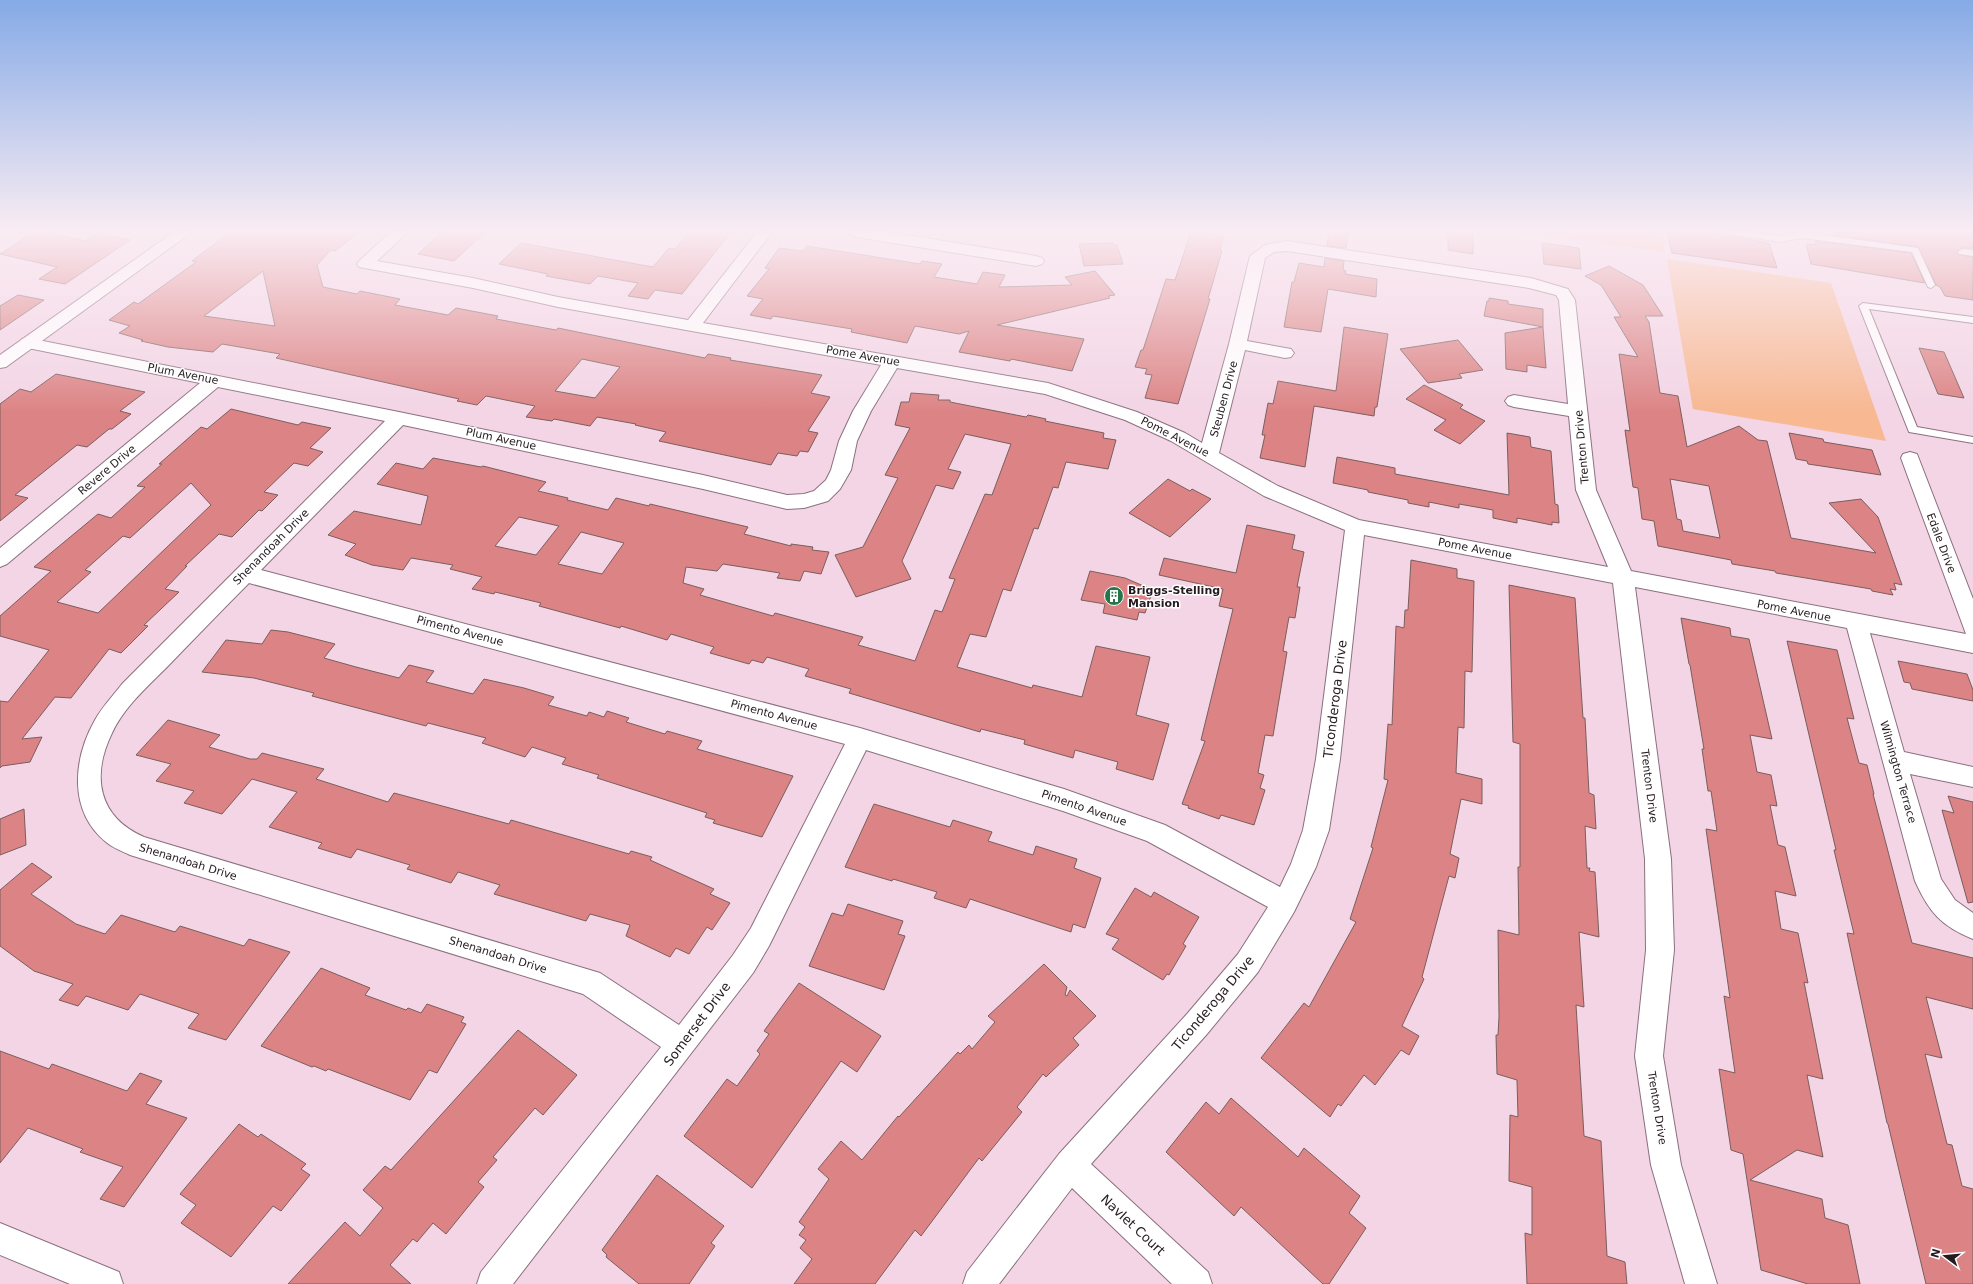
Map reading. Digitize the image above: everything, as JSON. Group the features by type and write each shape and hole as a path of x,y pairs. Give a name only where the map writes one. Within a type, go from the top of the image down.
{"street":[{"path":"0,363 100,292"},
{"name":"Pome Avenue","path":"513,292 558,302 1048,390 1094,402 1132,416 1178,437 1209,454 1239,474 1272,491 1355,526 1856,623 1973,644"},
{"path":"692,326 718,292"},
{"name":"Steuben Drive","path":"1209,454 1238,344 1250,292"},
{"name":"Trenton Drive","path":"1562,292 1567,300 1569,308 1586,490 1623,577 1658,859 1660,950 1649,1056 1666,1165 1702,1284"},
{"name":"Plum Avenue","path":"28,343 399,418 703,482 787,502 804,501 821,496 833,484 841,470 850,435 862,411 892,361"},
{"path":"1238,344 1285,353"},
{"name":"Revere Drive","path":"0,559 214,380"},
{"path":"1514,401 1579,412"},
{"name":"Shenandoah Drive","path":"399,418 130,690 114,711 100,732 92,753 89,773 89,794 97,816 114,834 138,847 590,983 682,1044"},
{"name":"Edale Drive","path":"1910,458 1973,628"},
{"name":"Ticonderoga Drive","path":"979,1284 1070,1165 1197,1024 1248,963 1285,903 1303,866 1316,830 1328,759 1355,526"},
{"name":"Pimento Avenue","path":"245,574 860,738 1064,800 1156,834 1285,903"},
{"name":"Wilmington Terrace","path":"1856,623 1928,881 1933,892 1942,905 1963,920"},
{"name":"Somerset Drive","path":"493,1284 743,964 760,937 860,738"},
{"path":"1894,760 1973,777"},
{"name":"Navlet Court","path":"1070,1165 1196,1284"},
{"path":"0,1239 65,1264 107,1284"}],"lane":[{"path":"1973,320 1863,306 1913,430 1973,440"}],"shaded area":[{"path":"1673,292 1834,292 1886,441 1693,409"}],"building":[{"path":"155,292 236,292 204,316 275,326 268,292 347,292 357,294 359,292 365,292 400,299 395,305 448,315 456,308 498,316 496,319 556,330 558,328 705,358 708,354 731,358 730,360 822,375 811,393 830,397 808,431 818,433 808,452 800,451 797,456 778,453 771,465 659,441 666,432 635,425 636,424 597,417 590,426 554,419 552,421 526,417 535,406 486,396 477,405 457,401 459,399 276,358 280,354 222,344 213,352 168,347 141,341 143,340 119,333 130,326 109,320 134,302 138,304","holes":["582,359 620,367 595,398 555,391"]},
{"path":"631,292 654,292 648,299 628,296"},
{"path":"668,292 684,292 682,294"},
{"path":"750,292 1112,292 1115,295 1108,296 1110,298 997,325 1084,339 1072,371 1011,359 1010,361 959,352 969,331 959,334 915,326 907,343 851,332 852,329 773,316 771,319 750,315 763,299 747,296"},
{"path":"1162,292 1210,292 1208,299 1210,299 1178,404 1145,398 1152,375 1145,374 1147,369 1135,367 1141,350 1143,350"},
{"path":"1290,292 1328,292 1321,332 1284,327"},
{"path":"1346,292 1376,292 1376,297"},
{"path":"1605,292 1647,292 1663,316 1645,316 1649,322 1660,393 1678,396 1687,447 1739,426 1758,440 1767,441 1791,538 1876,553 1829,503 1861,499 1878,517 1902,585 1894,583 1896,590 1890,589 1893,595 1872,591 1871,589 1732,564 1731,560 1658,546 1654,521 1642,519 1638,488 1633,487 1625,430 1630,431 1619,354 1638,357 1614,317 1621,317","holes":["1670,479 1709,486 1720,538 1683,531 1681,520 1677,519"]},
{"path":"1943,292 1973,292 1973,300 1945,296"},
{"path":"18,295 44,300 0,330 0,306"},
{"path":"1489,298 1508,301 1508,304 1543,309 1543,327 1484,316"},
{"path":"1344,327 1388,334 1377,407 1375,407 1374,416 1314,406 1305,467 1260,458 1265,435 1262,435 1268,403 1273,404 1278,381 1336,391"},
{"path":"1543,327 1546,368 1527,365 1527,372 1506,369 1505,333"},
{"path":"1458,340 1483,370 1459,374 1462,378 1428,383 1400,349"},
{"path":"1919,348 1944,352 1964,398 1938,394"},
{"path":"56,374 145,392 120,411 131,414 112,429 109,429 87,447 77,445 15,495 28,498 0,521 0,404 20,389 31,392"},
{"path":"1424,385 1463,405 1460,408 1485,421 1460,444 1434,430 1446,420 1406,399"},
{"path":"911,393 939,395 938,400 950,400 950,402 1026,417 1028,415 1046,419 1045,421 1104,433 1103,438 1116,440 1108,469 1066,462 1058,488 1053,487 1038,529 1034,528 1011,591 1003,589 986,637 970,634 957,667 1032,688 1033,685 1082,697 1096,646 1150,657 1136,715 1169,724 1153,780 1116,769 1118,762 1075,750 1073,758 1024,744 1025,740 981,729 980,732 849,693 851,689 805,676 809,669 767,657 763,663 752,660 749,664 710,653 714,647 671,634 667,640 621,626 620,628 539,606 541,603 495,592 494,594 472,589 482,577 450,569 453,565 411,558 403,570 372,565 345,555 356,544 328,535 354,511 421,525 428,496 377,484 396,463 423,469 433,458 481,467 483,466 546,482 538,491 568,498 567,500 608,510 616,498 649,506 650,504 748,527 744,534 791,546 791,544 813,547 812,550 829,552 821,574 804,571 800,581 777,578 780,573 723,564 717,571 686,567 683,583 704,589 700,595 773,616 775,613 863,637 858,645 915,661 935,610 942,612 955,579 949,578 985,494 992,495 1011,444 965,434 948,469 961,472 953,489 936,485 902,561 911,579 856,597 835,555 863,547 898,478 885,475 910,428 895,425 901,402 909,402","holes":["519,517 559,526 536,555 495,546","581,532 624,543 602,574 558,564"]},
{"path":"231,409 298,425 302,422 331,428 310,448 323,452 308,466 294,463 264,492 278,495 262,511 259,510 232,537 219,534 185,566 187,566 165,589 179,592 144,625 148,626 121,653 109,649 71,698 55,697 22,739 42,737 30,762 2,766 0,768 0,701 8,702 49,650 0,636 0,616 51,571 34,567 98,514 111,518 145,487 137,486 162,464 159,464 201,427 207,429","holes":["191,483 211,505 98,613 57,602 91,572 85,570 123,536 130,538"]},
{"path":"1507,433 1530,437 1531,447 1551,451 1555,504 1558,505 1559,523 1552,522 1552,525 1517,518 1517,523 1493,518 1493,510 1459,504 1459,508 1429,502 1429,507 1408,503 1408,500 1368,492 1368,490 1333,483 1337,457 1395,468 1395,474 1509,495"},
{"path":"1789,433 1823,439 1824,442 1872,450 1881,475 1808,464 1807,461 1796,459"},
{"path":"1168,479 1190,491 1192,489 1211,499 1170,537 1129,513"},
{"path":"1247,525 1295,535 1292,549 1304,552 1297,587 1300,587 1295,618 1289,617 1283,651 1287,652 1273,736 1265,735 1258,773 1264,775 1260,788 1265,790 1254,825 1221,815 1219,819 1188,808 1189,806 1182,804 1205,741 1201,740 1233,609 1219,606 1223,589 1159,575 1164,558 1236,573"},
{"path":"1411,560 1457,569 1457,578 1474,581 1472,672 1465,671 1464,728 1458,727 1456,773 1482,779 1482,804 1461,799 1450,854 1459,858 1455,878 1449,876 1422,977 1424,979 1402,1026 1419,1036 1409,1055 1401,1050 1375,1085 1364,1075 1341,1106 1338,1104 1330,1117 1261,1058 1304,1003 1309,1007 1356,922 1350,919 1373,848 1371,847 1388,780 1384,779 1388,724 1392,725 1396,626 1404,628 1405,610 1408,610"},
{"name":"Briggs-Stelling Mansion","path":"1090,571 1125,578 1153,590 1145,613 1139,612 1137,620 1103,613 1105,604 1081,600"},
{"path":"1509,585 1575,598 1583,718 1585,718 1589,793 1594,795 1596,829 1585,826 1587,868 1590,868 1589,871 1595,872 1599,937 1579,932 1584,1007 1576,1005 1584,1136 1601,1141 1607,1256 1625,1262 1627,1284 1527,1284 1525,1233 1532,1235 1532,1187 1509,1181 1510,1115 1518,1117 1517,1080 1497,1074 1496,1035 1498,1035 1499,1017 1498,930 1519,935 1518,867 1520,867 1520,744 1513,742"},
{"path":"1681,618 1730,628 1731,636 1749,639 1772,739 1750,735 1757,772 1771,775 1777,806 1770,805 1778,845 1785,847 1796,896 1775,891 1781,929 1798,933 1808,983 1804,982 1823,1079 1807,1075 1823,1157 1797,1150 1750,1180 1822,1199 1825,1218 1848,1225 1860,1284 1808,1284 1761,1270 1743,1154 1731,1150 1719,1069 1735,1073 1724,996 1730,998 1706,829 1717,831 1711,791 1708,791 1702,749 1704,749"},
{"path":"271,630 288,632 335,644 324,658 356,667 399,678 409,665 434,671 426,682 473,694 484,679 524,688 554,697 548,705 587,716 589,712 604,717 607,711 629,718 626,722 665,734 667,731 702,741 697,749 793,776 762,837 713,823 715,820 705,817 707,813 597,778 599,775 562,764 566,758 532,747 525,757 482,743 486,738 428,723 426,726 312,696 314,693 254,678 202,672 226,640 262,644"},
{"path":"1787,641 1837,650 1854,719 1847,718 1859,763 1867,765 1873,794 1912,943 1973,958 1973,1009 1926,997 1942,1058 1925,1054 1947,1144 1952,1145 1962,1186 1973,1189 1973,1284 1926,1284 1887,1123 1847,933 1854,934"},
{"path":"1898,661 1967,674 1973,690 1973,701 1912,689 1910,683 1904,682"},
{"path":"168,720 220,735 209,747 250,759 257,759 262,753 324,769 316,779 388,802 394,793 509,824 511,820 629,854 631,851 652,857 650,860 714,889 710,894 730,903 712,930 707,927 689,954 676,948 670,957 626,936 630,925 590,914 586,921 494,894 500,885 458,872 451,883 407,869 410,865 357,849 351,858 318,848 322,843 269,827 297,792 252,779 222,814 184,803 194,791 156,781 171,764 136,755"},
{"path":"1948,796 1973,802 1973,902 1968,903 1942,810 1954,813"},
{"path":"874,804 950,827 953,820 992,832 988,841 1033,855 1036,846 1077,859 1074,868 1101,878 1085,928 1073,924 1071,932 970,899 966,908 934,898 937,892 845,867"},
{"path":"24,809 26,845 0,855 0,819"},
{"path":"32,863 52,877 31,894 76,924 105,934 121,915 175,932 180,926 244,946 249,939 290,952 226,1040 188,1028 199,1014 140,994 128,1010 86,996 78,1006 59,1000 73,984 34,971 0,946 0,890"},
{"path":"1135,888 1151,897 1154,892 1199,917 1183,944 1186,946 1169,975 1167,974 1163,980 1112,949 1119,939 1106,934"},
{"path":"848,904 903,921 898,934 905,936 884,990 809,966 832,913 843,916"},
{"path":"1044,964 1067,987 1065,995 1067,996 1070,990 1096,1016 1073,1038 1079,1045 1046,1077 1043,1074 1017,1107 1022,1112 982,1161 979,1158 921,1236 915,1230 875,1284 794,1284 812,1259 800,1248 806,1240 799,1235 805,1227 799,1222 829,1179 818,1169 841,1141 862,1160 898,1116 899,1117 958,1052 960,1054 969,1045 972,1049 995,1022 988,1016"},
{"path":"321,968 370,988 365,995 406,1010 408,1008 421,1013 427,1004 464,1017 461,1022 466,1024 437,1073 429,1070 410,1100 328,1069 326,1071 314,1066 312,1067 261,1046"},
{"path":"799,983 881,1036 857,1072 841,1061 752,1188 684,1136 727,1079 737,1086 760,1054 757,1051 769,1034 764,1031"},
{"path":"518,1030 577,1075 543,1115 535,1108 493,1157 497,1160 478,1182 484,1187 446,1234 433,1223 417,1242 413,1239 390,1265 411,1284 288,1284 345,1222 360,1236 383,1208 363,1190 385,1166 391,1170"},
{"path":"0,1051 49,1069 52,1064 127,1091 140,1073 162,1081 146,1104 187,1118 124,1207 100,1199 123,1167 80,1152 83,1149 28,1128 0,1163"},
{"path":"1231,1098 1298,1157 1304,1148 1360,1196 1349,1213 1366,1228 1329,1284 1323,1284 1241,1207 1234,1216 1166,1152 1206,1102 1219,1114"},
{"path":"239,1124 258,1137 261,1134 306,1164 301,1169 310,1175 281,1211 273,1206 231,1257 181,1223 196,1205 180,1194"},
{"path":"657,1175 724,1226 711,1243 715,1246 689,1284 639,1284 606,1257 607,1255 602,1250"}],"place":[{"name":"Briggs-Stelling Mansion","path":"1114,596"}]}
